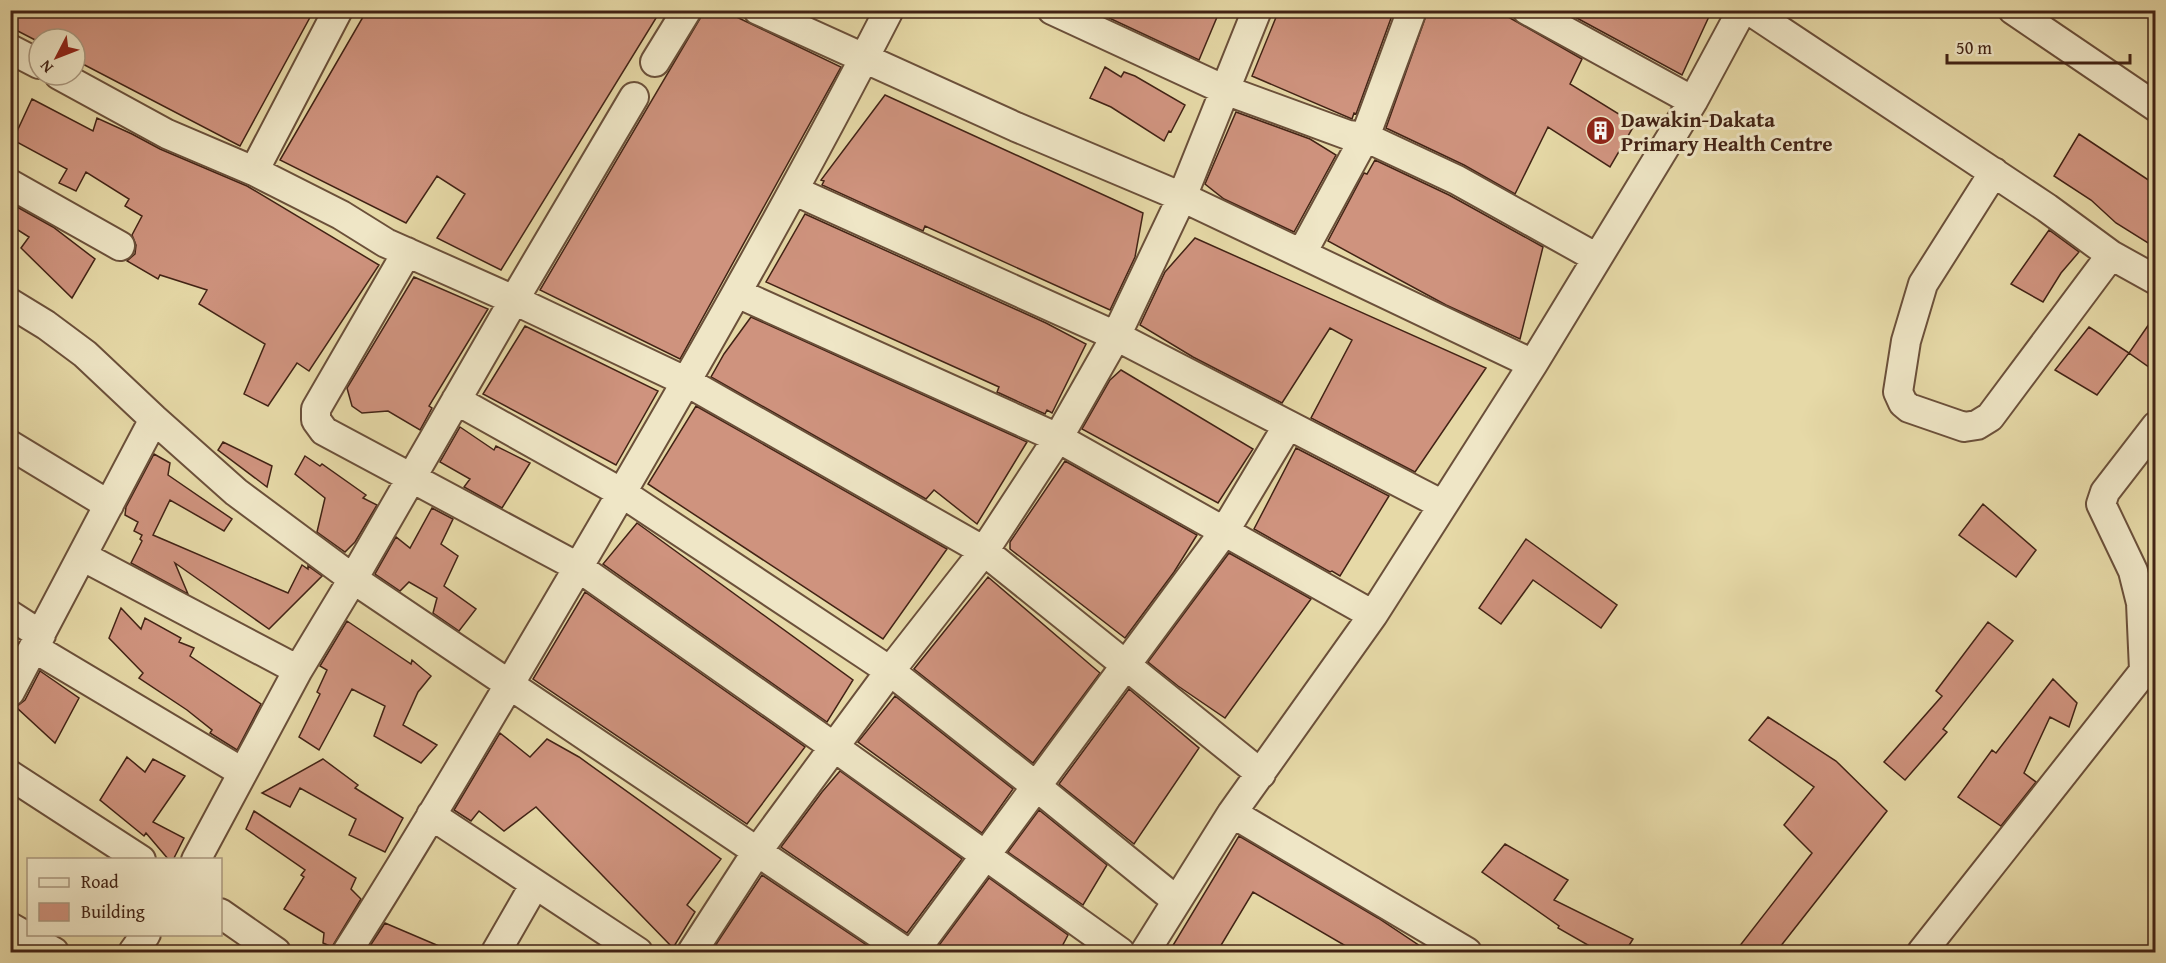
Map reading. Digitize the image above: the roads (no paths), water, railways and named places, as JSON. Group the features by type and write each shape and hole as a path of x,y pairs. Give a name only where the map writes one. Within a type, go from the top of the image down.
{"street":[{"path":"254,171 338,10"},
{"path":"655,62 687,10"},
{"path":"758,10 1016,128 1182,197 1533,364"},
{"path":"347,952 510,683 687,382 795,191 889,10"},
{"path":"1052,10 1225,90 1348,135 1365,137 1457,180 1597,258"},
{"path":"692,952 756,853 890,671 984,551 1058,438 1116,336 1182,197 1257,10"},
{"path":"1302,253 1365,137 1412,10"},
{"path":"1527,10 1560,18 1694,101"},
{"path":"1144,952 1232,813 1373,615 1533,364 1694,101 1742,10"},
{"path":"1749,10 1994,172 2111,255 2156,280"},
{"path":"2013,10 2156,106"},
{"path":"10,49 27,58"},
{"path":"81,87 167,134 254,171 340,215 386,243 514,300 687,382 984,551 1261,774"},
{"path":"197,858 298,670 633,96"},
{"path":"1994,172 1923,284 1906,341 1898,392 1903,403 1909,408 1964,427 1977,425 1990,417 2111,255"},
{"path":"10,184 120,246"},
{"path":"795,191 1116,336 1443,505"},
{"path":"407,252 316,409 316,420 324,431 578,567 1120,952"},
{"path":"738,293 1058,438 1373,615"},
{"path":"10,303 46,325 85,354 236,492 353,579 510,683 756,853 906,952"},
{"path":"456,400 622,493 890,671 1177,901"},
{"path":"10,692 154,419"},
{"path":"914,952 1224,532 1288,425"},
{"path":"1922,952 2150,664 2141,603 2133,571 2101,504 2105,492 2156,426"},
{"path":"10,445 109,505"},
{"path":"82,556 298,670"},
{"path":"10,615 37,642 242,772"},
{"path":"10,775 138,858"},
{"path":"1232,813 1467,952"},
{"path":"431,815 638,952"},
{"path":"496,952 535,884"},
{"path":"222,914 276,952"},
{"path":"10,927 54,952"},
{"path":"133,952 145,936"}],"place":[{"name":"Dawakin-Dakata Primary Health Centre","path":"1600,131"}]}
